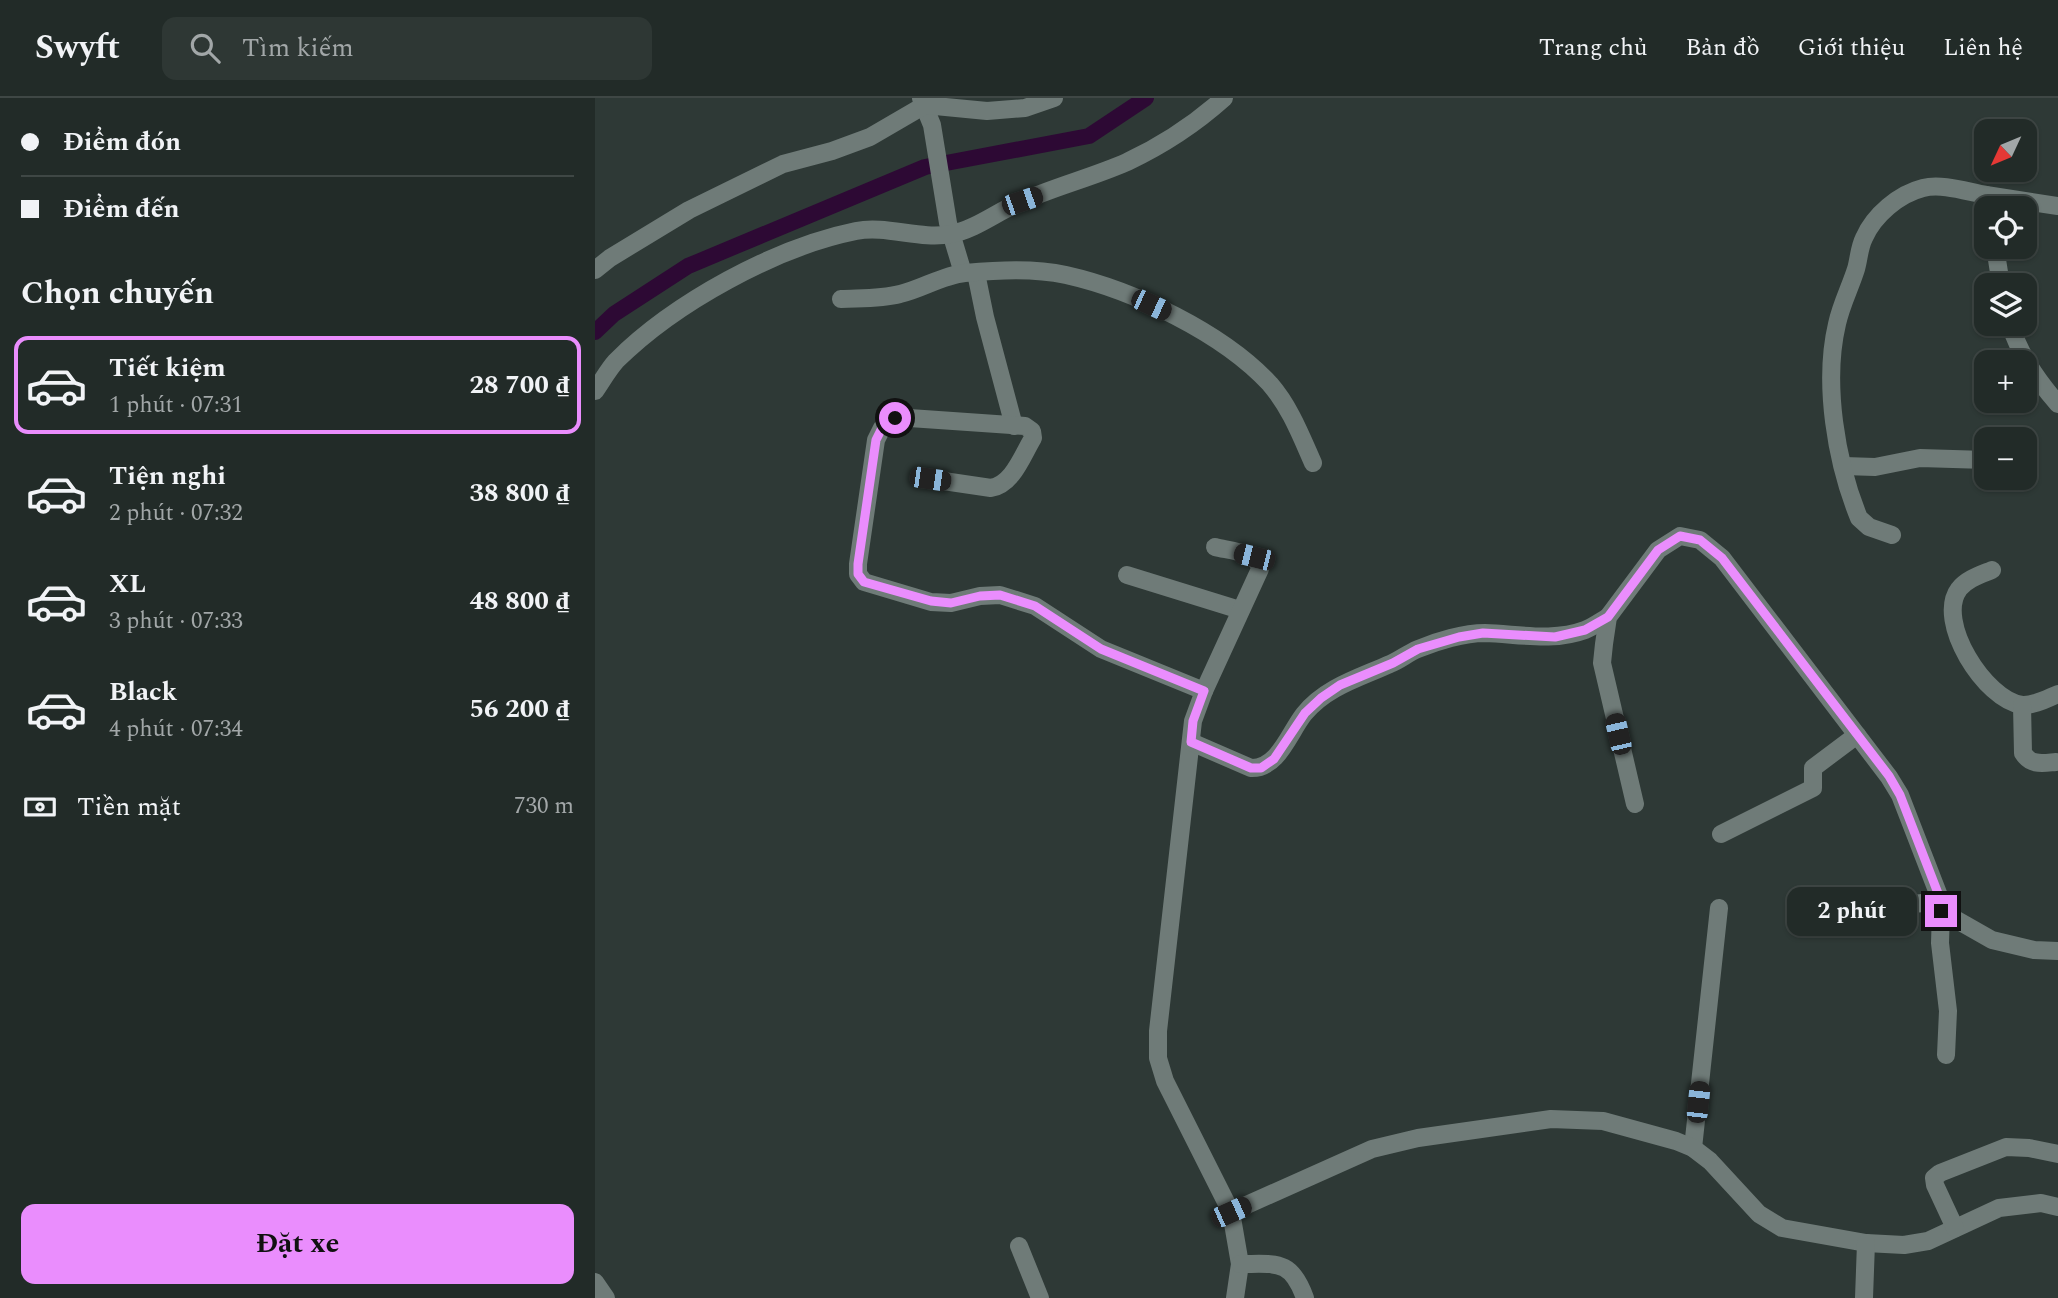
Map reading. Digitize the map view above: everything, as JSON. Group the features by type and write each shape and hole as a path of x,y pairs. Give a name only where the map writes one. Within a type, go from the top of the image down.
{"street":[{"path":"595,270 689,209 783,164 832,151 870,137 923,100 987,111 1025,108 1054,98"},
{"path":"595,391 614,363 649,331 700,298 786,252 859,231 918,235 975,225 1022,201 1128,161 1188,127 1224,98"},
{"path":"923,100 932,125 949,228 985,317 1014,426"},
{"path":"1892,535 1869,527 1859,518 1844,466 1833,414 1833,344 1837,321 1857,267 1862,240 1883,211 1903,196 1925,187 1974,199"},
{"path":"2037,205 2058,206"},
{"path":"841,299 901,294 969,273 1018,271 1065,275 1124,294 1190,323 1238,356 1270,385 1292,416 1313,464"},
{"path":"2014,336 2039,382 2058,404"},
{"path":"930,479 991,488 1000,486 1007,481 1033,438 1032,431 1025,426 895,418 882,428 876,440 858,574 864,582 931,601 951,603 980,596 1000,595 1035,606 1101,649 1204,691"},
{"path":"1844,466 1875,467 1920,458 1974,460"},
{"path":"1191,742 1251,768 1261,768 1274,759 1305,713 1340,685 1393,663 1418,649 1459,637 1483,633 1555,637 1585,630 1608,617 1658,550 1680,536 1700,540 1722,558 1900,795 1941,906 1941,957 1948,1011 1946,1055"},
{"path":"1216,547 1254,557 1259,562 1260,569 1193,721 1158,1031 1158,1058 1165,1081 1231,1212 1240,1264 1235,1298"},
{"path":"1992,570 1968,580 1958,591 1954,605 1955,632 1971,665 1992,688 2022,705 2058,694"},
{"path":"1127,575 1240,610"},
{"path":"1608,617 1602,663 1635,804"},
{"path":"2022,705 2023,753 2027,760 2034,763 2056,762"},
{"path":"1721,834 1813,789 1813,768 1857,735"},
{"path":"1803,916 1941,906 1992,940 2034,950 2058,951"},
{"path":"1693,1149 1719,908"},
{"path":"1231,1212 1372,1149 1418,1138 1551,1119 1604,1121 1676,1141 1710,1161 1759,1214 1782,1228 1866,1243 1904,1245 1927,1241 1999,1209 2041,1203 2058,1207"},
{"path":"1955,1228 1935,1185 1934,1178 1940,1173 2006,1147 2058,1154"},
{"path":"1864,1298 1866,1243"},
{"path":"1019,1246 1040,1298"},
{"path":"1240,1264 1278,1264 1290,1270 1298,1280 1305,1298"},
{"path":"595,1282 607,1298"}],"waterway":[{"path":"595,332 614,314 688,266 925,167 1089,136 1146,98"}],"route":[{"path":"895,418 882,428 876,440 858,564 858,574 864,582 931,601 951,603 980,596 1000,595 1035,606 1101,649 1204,691 1193,721 1191,742 1251,768 1261,768 1274,759 1305,713 1340,685 1393,663 1418,649 1459,637 1483,633 1555,637 1585,630 1608,617 1658,550 1680,536 1700,540 1722,558 1889,776 1900,795 1941,901 1941,911"}]}
